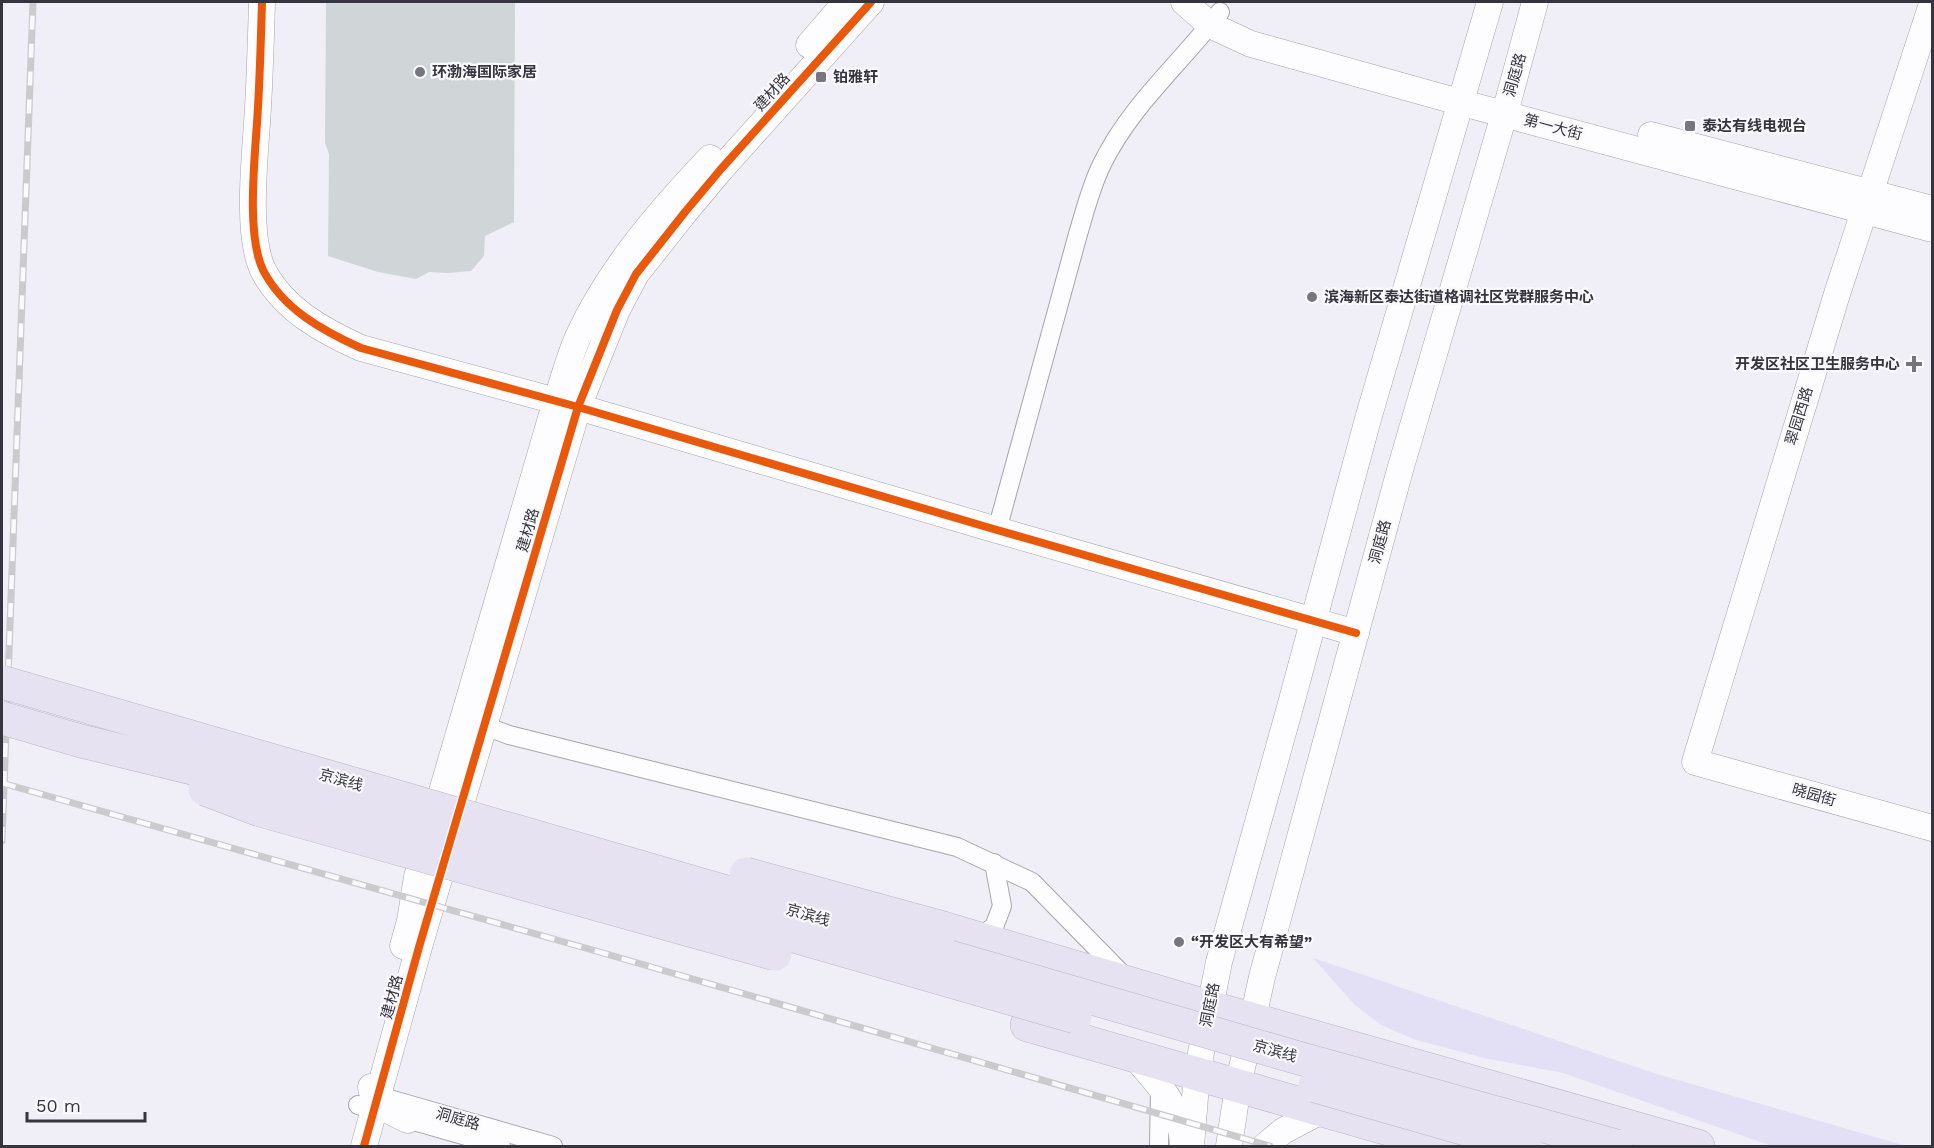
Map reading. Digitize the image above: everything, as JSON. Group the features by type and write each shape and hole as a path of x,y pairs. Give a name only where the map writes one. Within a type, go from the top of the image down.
{"highway":[{"name":"京滨线","path":"2,682 1272,1050 1616,1146"},
{"path":"91,707 323,755 978,937 1252,1020 1698,1146"},
{"name":"京滨线","path":"2,718 81,741 315,798 1525,1146"},
{"path":"81,741 260,810 1449,1146"}],"street":[{"path":"262,2 254,162 256,241 263,269 281,294 303,317 330,335 361,348 567,404 1356,633"},
{"path":"412,1113 392,1089 380,1059 410,921 417,877 567,404 579,336 615,272 666,204 734,133 846,2"},
{"name":"建材路","path":"364,1146 380,1059 419,947 485,726 567,404 636,274 721,169 871,2"},
{"name":"第一大街","path":"1184,2 1213,13 1251,44 1462,94 1866,202 1932,229"},
{"name":"洞庭路","path":"1191,1146 1197,1073 1219,962 1368,419 1490,2"},
{"name":"洞庭路","path":"1229,1146 1238,1086 1252,1020 1400,470 1507,106 1535,2"},
{"name":"翠园西路","path":"1695,762 1866,202 1932,4"},
{"path":"997,530 1072,255 1091,189 1101,164 1135,112 1213,13"},
{"name":"第一大街","path":"1866,202 1932,209"},
{"path":"485,726 509,735 957,847 1032,882 1133,985"},
{"name":"晓园街","path":"1695,762 1932,828"},
{"path":"978,937 993,927 1002,906 993,863"},
{"path":"1133,1055 1161,1085 1178,1115 1183,1146"},
{"path":"1159,1146 1161,1085"},
{"path":"347,1146 371,1100 394,1113 412,1113"},
{"path":"1266,1146 1283,1131 1321,1111"},
{"name":"洞庭路","path":"412,1113 501,1146"},
{"name":"洞庭路","path":"412,1113 554,1146"}],"shaded area":[{"path":"1313,958 1657,1074 1906,1146 1772,1146 1563,1073 1484,1058 1413,1039 1381,1025 1355,1005"}],"building":[{"name":"环渤海国际家居","path":"326,2 515,2 514,222 485,236 484,256 471,271 429,272 416,279 378,272 328,256 329,154 325,143"}],"railway":[{"path":"2,841 33,2"},
{"path":"2,783 603,953 1270,1146"}],"cycle path":[{"path":"262,2 253,190 254,234 258,254 263,270 281,296 305,317 332,334 361,348 578,407 1356,633"},
{"path":"364,1146 419,947 578,407 617,310 636,274 685,212 871,2"}],"place":[{"name":"环渤海国际家居","path":"420,72"},
{"name":"铂雅轩","path":"821,77"},
{"name":"泰达有线电视台","path":"1690,126"},
{"name":"滨海新区泰达街道格调社区党群服务中心","path":"1312,297"},
{"name":"开发区社区卫生服务中心","path":"1914,364"},
{"name":"“开发区大有希望”","path":"1179,942"}]}
